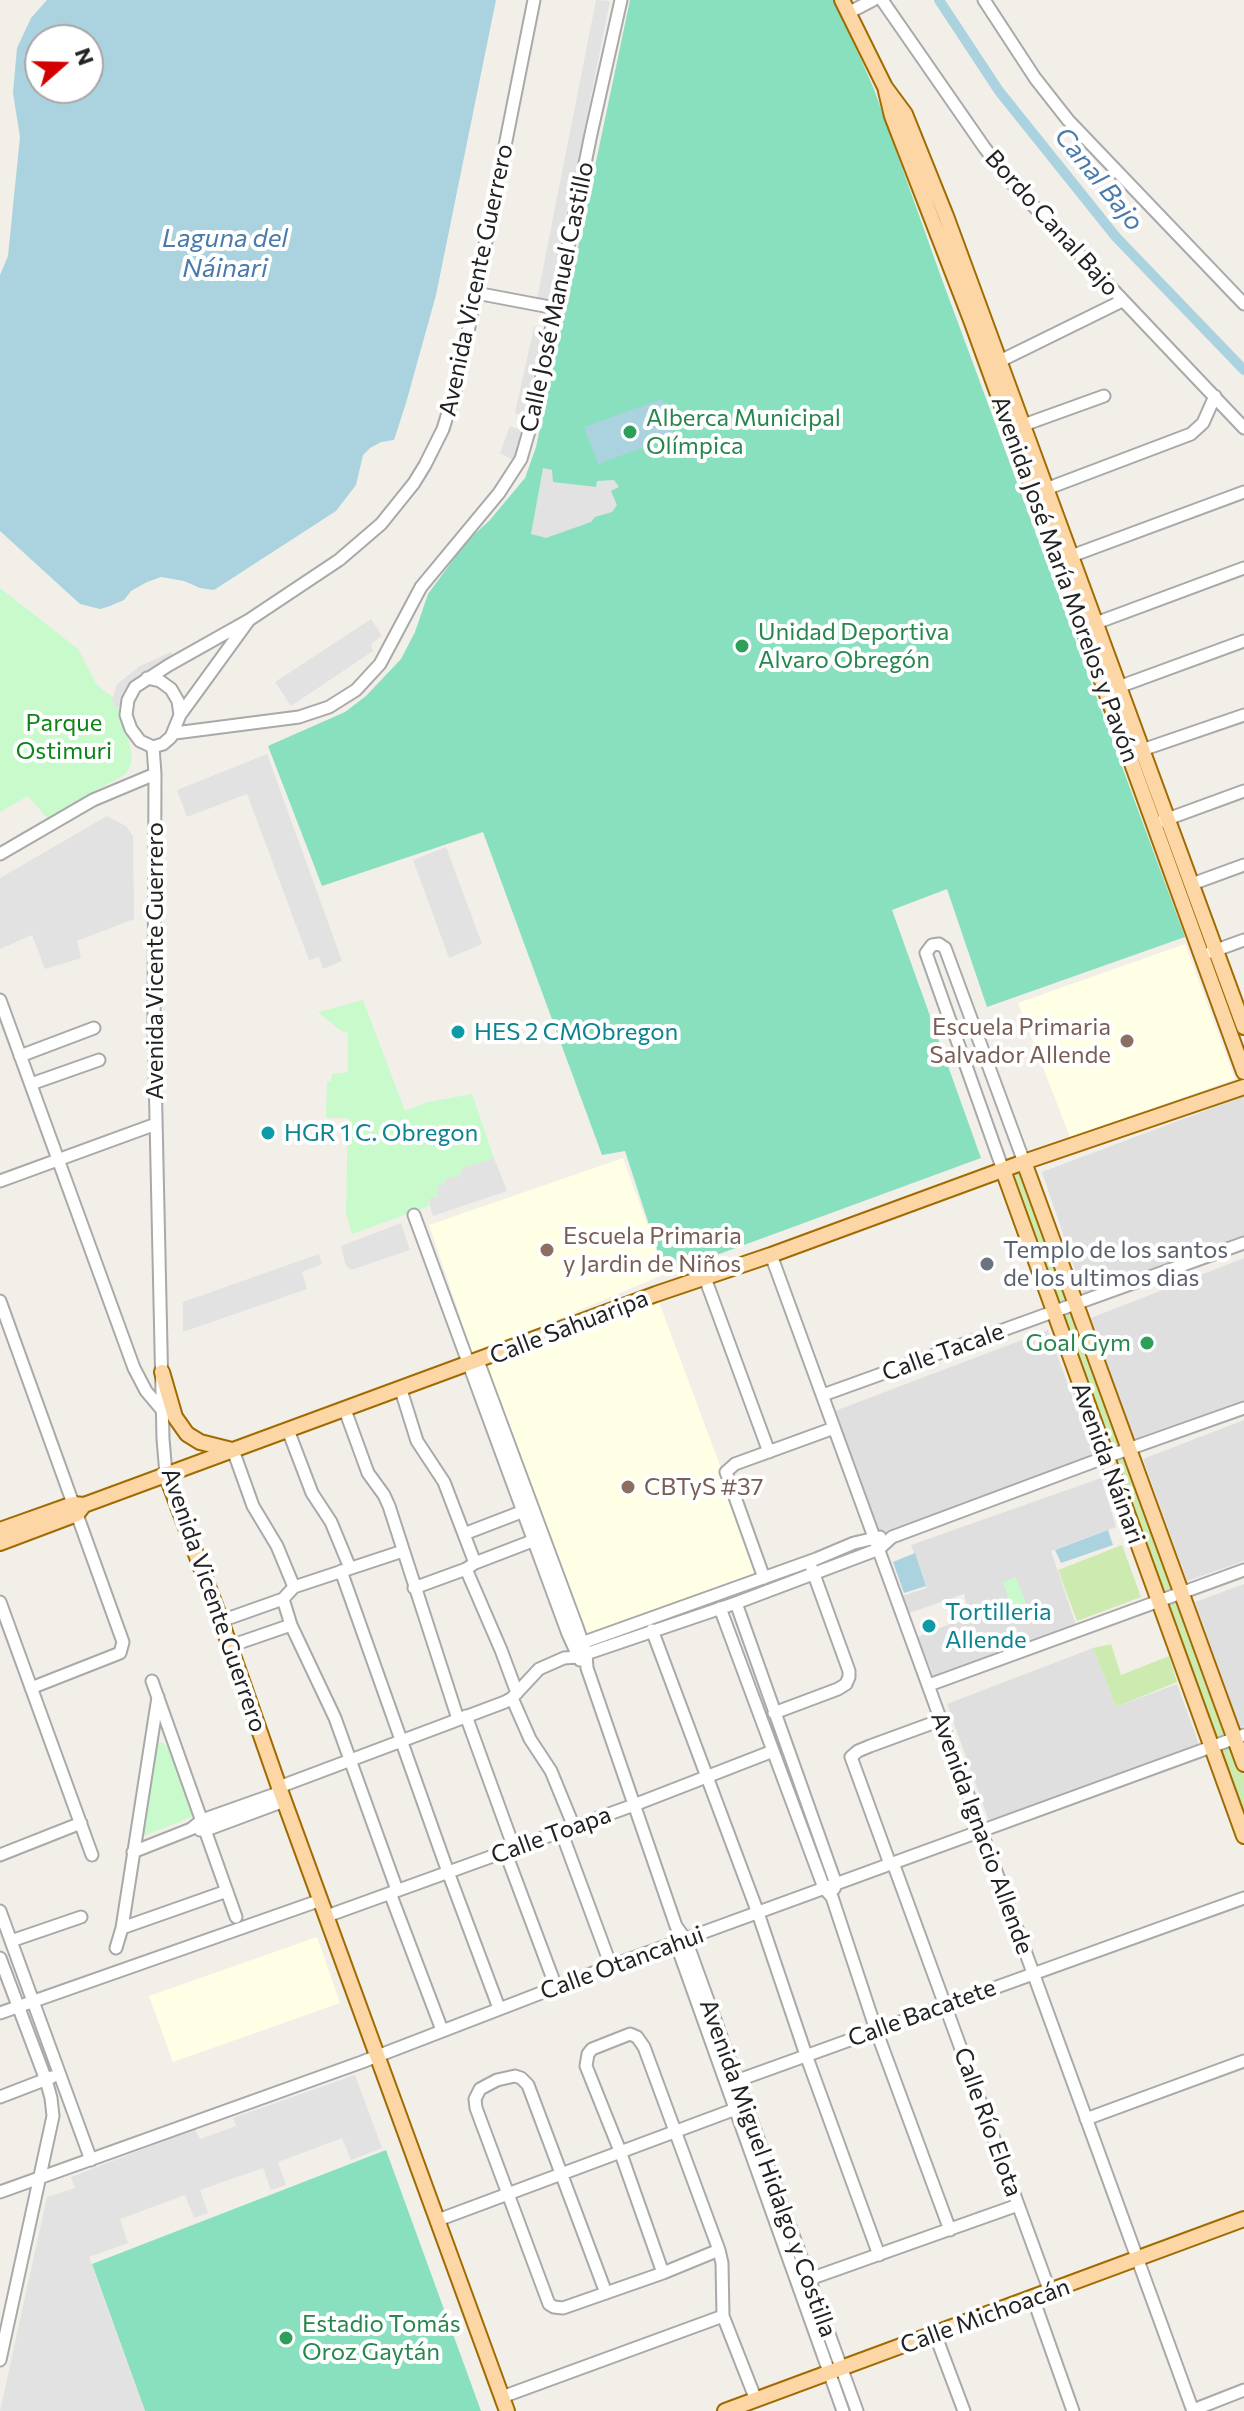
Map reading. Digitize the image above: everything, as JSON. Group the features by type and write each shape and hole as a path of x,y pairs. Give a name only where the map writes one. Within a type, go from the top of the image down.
{"main road":[{"name":"Avenida José María Morelos y Pavón","path":"845,6 885,87 905,114 1112,689 1153,824 1208,953 1243,1018"},
{"name":"Avenida José María Morelos y Pavón","path":"969,296 1000,361 1018,428"},
{"name":"Avenida José María Morelos y Pavón","path":"1065,558 1096,623 1112,689 1142,750 1192,884 1208,953 1244,1072"},
{"name":"Calle Sahuaripa","path":"78,1508 646,1297 1244,1087"},
{"name":"Avenida Náinari","path":"1024,1162 1181,1593 1239,1736 1244,1764"},
{"name":"Avenida Náinari","path":"1003,1170 1244,1836"},
{"path":"162,1372 175,1417 187,1434 200,1442 233,1450"},
{"name":"Avenida Vicente Guerrero","path":"166,1474 504,2404"},
{"path":"0,1530 78,1508"},
{"path":"0,1543 78,1508"},
{"name":"Calle Michoacán","path":"732,2410 1244,2219"}],"street":[{"name":"Avenida Vicente Guerrero","path":"166,1474 154,1027 155,774 153,747 135,736 126,715 131,694 147,678 249,620 339,560 381,524 414,483 443,429 451,405 534,0"},
{"name":"Calle José Manuel Castillo","path":"175,733 282,720 315,712 341,701 369,678 390,647 421,587 499,493 521,459 534,414 621,0"},
{"path":"845,6 873,0"},
{"name":"Bordo Canal Bajo","path":"882,0 1008,179 1244,428"},
{"path":"984,0 1035,78 1068,120 1244,304"},
{"path":"476,293 555,308"},
{"path":"1000,361 1122,301"},
{"path":"1018,428 1104,396"},
{"path":"1041,491 1191,434 1203,423 1215,396"},
{"path":"1065,558 1244,492"},
{"path":"1096,623 1244,568"},
{"name":"Avenida Vicente Guerrero","path":"175,733 180,715 249,620"},
{"path":"1112,689 1244,641"},
{"path":"147,678 160,681 171,689 178,701 180,715"},
{"path":"1142,750 1244,715"},
{"path":"153,747 163,744 175,733"},
{"path":"0,854 93,800 155,774"},
{"path":"1153,824 1244,791"},
{"path":"1192,884 1244,865"},
{"path":"1208,953 1244,940"},
{"name":"Avenida Náinari","path":"1003,1170 926,953 935,944 945,948 1024,1162"},
{"path":"0,1000 134,1368 146,1391 162,1410"},
{"path":"20,1056 94,1028"},
{"path":"31,1084 99,1060"},
{"path":"0,1181 156,1124"},
{"name":"Avenida Miguel Hidalgo y Costilla","path":"414,1215 539,1539 576,1651 587,1668 803,2282 836,2370 857,2411"},
{"name":"Calle Tacale","path":"823,1395 1244,1243"},
{"name":"Avenida Ignacio Allende","path":"771,1255 1193,2410"},
{"path":"705,1278 769,1452"},
{"path":"0,1301 78,1508 123,1646 120,1653 31,1688"},
{"path":"401,1390 417,1441 444,1482 464,1534 471,1566 530,1739 551,1771 574,1827"},
{"path":"133,1852 282,1793 349,1760 514,1695 539,1669 576,1651 764,1578 876,1543 1244,1408"},
{"path":"345,1410 368,1473 389,1506 414,1588 510,1850 556,1987"},
{"path":"764,1578 726,1472 735,1464 834,1428"},
{"path":"288,1430 312,1493 331,1522 401,1741 499,2008"},
{"path":"233,1450 253,1506 273,1539 294,1587"},
{"path":"464,1534 528,1510"},
{"path":"414,1588 539,1539"},
{"path":"576,1651 736,1603 814,1574 876,1543"},
{"path":"221,1621 283,1599 294,1587 403,1551"},
{"path":"774,1713 838,1689 846,1684 849,1677 809,1562"},
{"path":"929,1685 1244,1570"},
{"path":"283,1599 291,1625 327,1700 442,2030"},
{"path":"0,1602 92,1855"},
{"path":"736,1603 876,2030 950,2230"},
{"path":"720,1608 773,1751 831,1889"},
{"path":"230,1646 291,1625"},
{"path":"652,1630 758,1913 879,2255"},
{"path":"152,1681 236,1917"},
{"path":"116,1948 122,1928 158,1697"},
{"name":"Calle Río Elota","path":"941,1720 855,1752 851,1757 1050,2292"},
{"name":"Calle Otancahui","path":"0,2192 378,2055 611,1966 831,1889 892,1863 1239,1736"},
{"name":"Calle Toapa","path":"327,1916 634,1805 773,1751"},
{"path":"0,1855 81,1823"},
{"path":"561,1831 611,1966"},
{"path":"122,1928 227,1891"},
{"name":"Calle Bacatete","path":"736,2081 1244,1898"},
{"path":"0,2013 321,1900"},
{"path":"0,1911 91,2160"},
{"path":"11,1941 81,1917"},
{"name":"Avenida Miguel Hidalgo y Costilla","path":"681,1942 736,2081 740,2107"},
{"path":"0,1958 46,2080 53,2116 0,2360"},
{"path":"663,2273 586,2066 592,2049 632,2034 640,2041 719,2250 723,2316 756,2400"},
{"path":"1086,2119 1244,2061"},
{"path":"0,2097 61,2074"},
{"path":"606,2293 526,2082 515,2076 497,2080 480,2089 475,2102 547,2300 554,2307 563,2308 606,2293 663,2273 719,2250"},
{"path":"438,2220 740,2107"},
{"path":"803,2282 1018,2205"},
{"path":"1033,2298 1073,2411"},
{"path":"504,2404 723,2316"},
{"path":"935,2334 964,2411"},
{"name":"Avenida Miguel Hidalgo y Costilla","path":"836,2370 843,2411"},
{"path":"1193,2410 1244,2390"}],"shaded area":[{"path":"596,0 610,1 550,302 537,299"},
{"path":"534,327 543,328 525,416 515,413"},
{"path":"510,426 526,432 514,460 500,453"},
{"path":"543,468 552,470 553,482 596,487 597,481 614,480 619,487 611,491 617,505 612,512 595,517 591,522 546,538 531,534"},
{"path":"371,619 382,636 371,644 373,651 291,706 275,682"},
{"path":"171,652 177,658 136,679 123,694 121,706 115,708 112,700 117,684 140,666"},
{"path":"267,754 342,961 323,969 319,957 309,960 247,794 187,817 177,790"},
{"path":"107,816 126,826 133,836 134,919 77,941 81,958 45,969 32,935 0,949 0,878"},
{"path":"446,847 482,944 449,958 413,860"},
{"name":"Escuela Primaria Salvador Allende","path":"1185,944 1235,1079 1070,1137 1018,1003"},
{"path":"1244,1096 1244,1236 1083,1293 1042,1172"},
{"path":"494,1158 507,1191 433,1216 428,1199 438,1196 437,1186 444,1184 446,1179 459,1176 463,1168"},
{"name":"Escuela Primaria y Jardin de Niños","path":"623,1158 665,1274 473,1355 429,1225"},
{"path":"401,1223 410,1250 351,1270 346,1266 341,1246"},
{"path":"319,1254 322,1264 302,1272 307,1289 183,1332 183,1302"},
{"path":"1244,1258 1244,1400 1134,1439 1091,1318"},
{"name":"CBTyS #37","path":"656,1294 760,1573 593,1633 582,1652 471,1364"},
{"path":"1048,1330 1094,1456 879,1534 835,1411"},
{"path":"1244,1420 1244,1561 1187,1581 1143,1459"},
{"path":"1101,1478 1116,1527 1051,1551 1076,1625 934,1677 918,1637 969,1616 964,1594 909,1613 902,1596 927,1588 911,1545"},
{"path":"1244,1584 1244,1726 1240,1728 1195,1602"},
{"path":"1093,1648 1116,1707 1177,1684 1200,1747 990,1824 947,1704"},
{"path":"317,1937 340,2003 173,2062 149,1996"},
{"path":"355,2075 382,2148 351,2160 342,2138 278,2162 286,2185 271,2190 263,2168 200,2190 208,2213 194,2218 185,2195 120,2219 128,2243 89,2257 145,2411 0,2411 47,2197 75,2188 71,2177 195,2129 200,2139 236,2126 233,2118"}],"green space":[{"name":"Unidad Deportiva Alvaro Obregón","path":"630,0 835,0 874,89 1185,937 987,1007 947,889 892,910 981,1158 665,1274 625,1151 602,1155 483,832 322,886 268,746 345,712 366,696 401,659 415,632 428,594 467,541 489,521 525,478 536,447"},
{"name":"Parque Ostimuri","path":"0,588 78,649 97,685 114,698 125,723 132,756 126,774 47,818 28,796 0,812"},
{"path":"363,1000 405,1111 428,1102 472,1094 494,1158 464,1168 459,1176 446,1179 438,1196 428,1199 429,1206 352,1234 346,1213 348,1118 326,1118 327,1082 331,1081 332,1074 348,1072 348,1033 318,1012"},
{"path":"1016,1168 1022,1172 1067,1294 1065,1302 1058,1305 1010,1170"},
{"path":"1067,1312 1074,1316 1119,1438 1114,1448 1110,1449 1062,1314"},
{"path":"1115,1458 1126,1460 1172,1582 1170,1591 1166,1593 1162,1593 1114,1469"},
{"path":"1122,1545 1141,1597 1077,1621 1058,1570"},
{"path":"1016,1577 1030,1615 1016,1620 1003,1582"},
{"path":"1173,1602 1180,1605 1225,1727 1220,1738 1216,1738 1166,1607"},
{"path":"1111,1644 1121,1675 1169,1656 1177,1682 1116,1707 1093,1648"},
{"path":"161,1742 168,1747 194,1816 141,1837 157,1745"},
{"path":"1226,1745 1233,1749 1244,1774 1244,1823 1219,1751"},
{"name":"Estadio Tomás Oroz Gaytán","path":"386,2150 481,2411 145,2411 92,2264"}],"water":[{"name":"Laguna del Náinari","path":"47,0 496,0 436,295 394,440 381,442 363,455 356,485 336,511 214,590 161,577 131,591 124,600 110,606 100,609 80,604 0,531 0,275 8,256 20,137 13,93 17,48 24,33 24,104 104,104 104,24 28,24"},
{"name":"Alberca Municipal Olímpica","path":"662,399 675,436 598,464 584,427"},
{"path":"1108,1530 1113,1545 1061,1563 1055,1550"},
{"path":"915,1553 926,1586 904,1593 893,1562"}],"waterway":[{"name":"Canal Bajo","path":"939,0 999,91 1116,237 1244,370"}],"place":[{"name":"Alberca Municipal Olímpica","path":"630,432"},
{"name":"Unidad Deportiva Alvaro Obregón","path":"742,646"},
{"name":"HES 2 CMObregon","path":"458,1032"},
{"name":"Escuela Primaria Salvador Allende","path":"1127,1041"},
{"name":"HGR 1 C. Obregon","path":"268,1133"},
{"name":"Escuela Primaria y Jardin de Niños","path":"547,1250"},
{"name":"Templo de los santos de los ultimos dias","path":"987,1264"},
{"name":"Goal Gym","path":"1147,1343"},
{"name":"CBTyS #37","path":"628,1487"},
{"name":"Tortilleria Allende","path":"929,1626"},
{"name":"Estadio Tomás Oroz Gaytán","path":"286,2338"}]}
